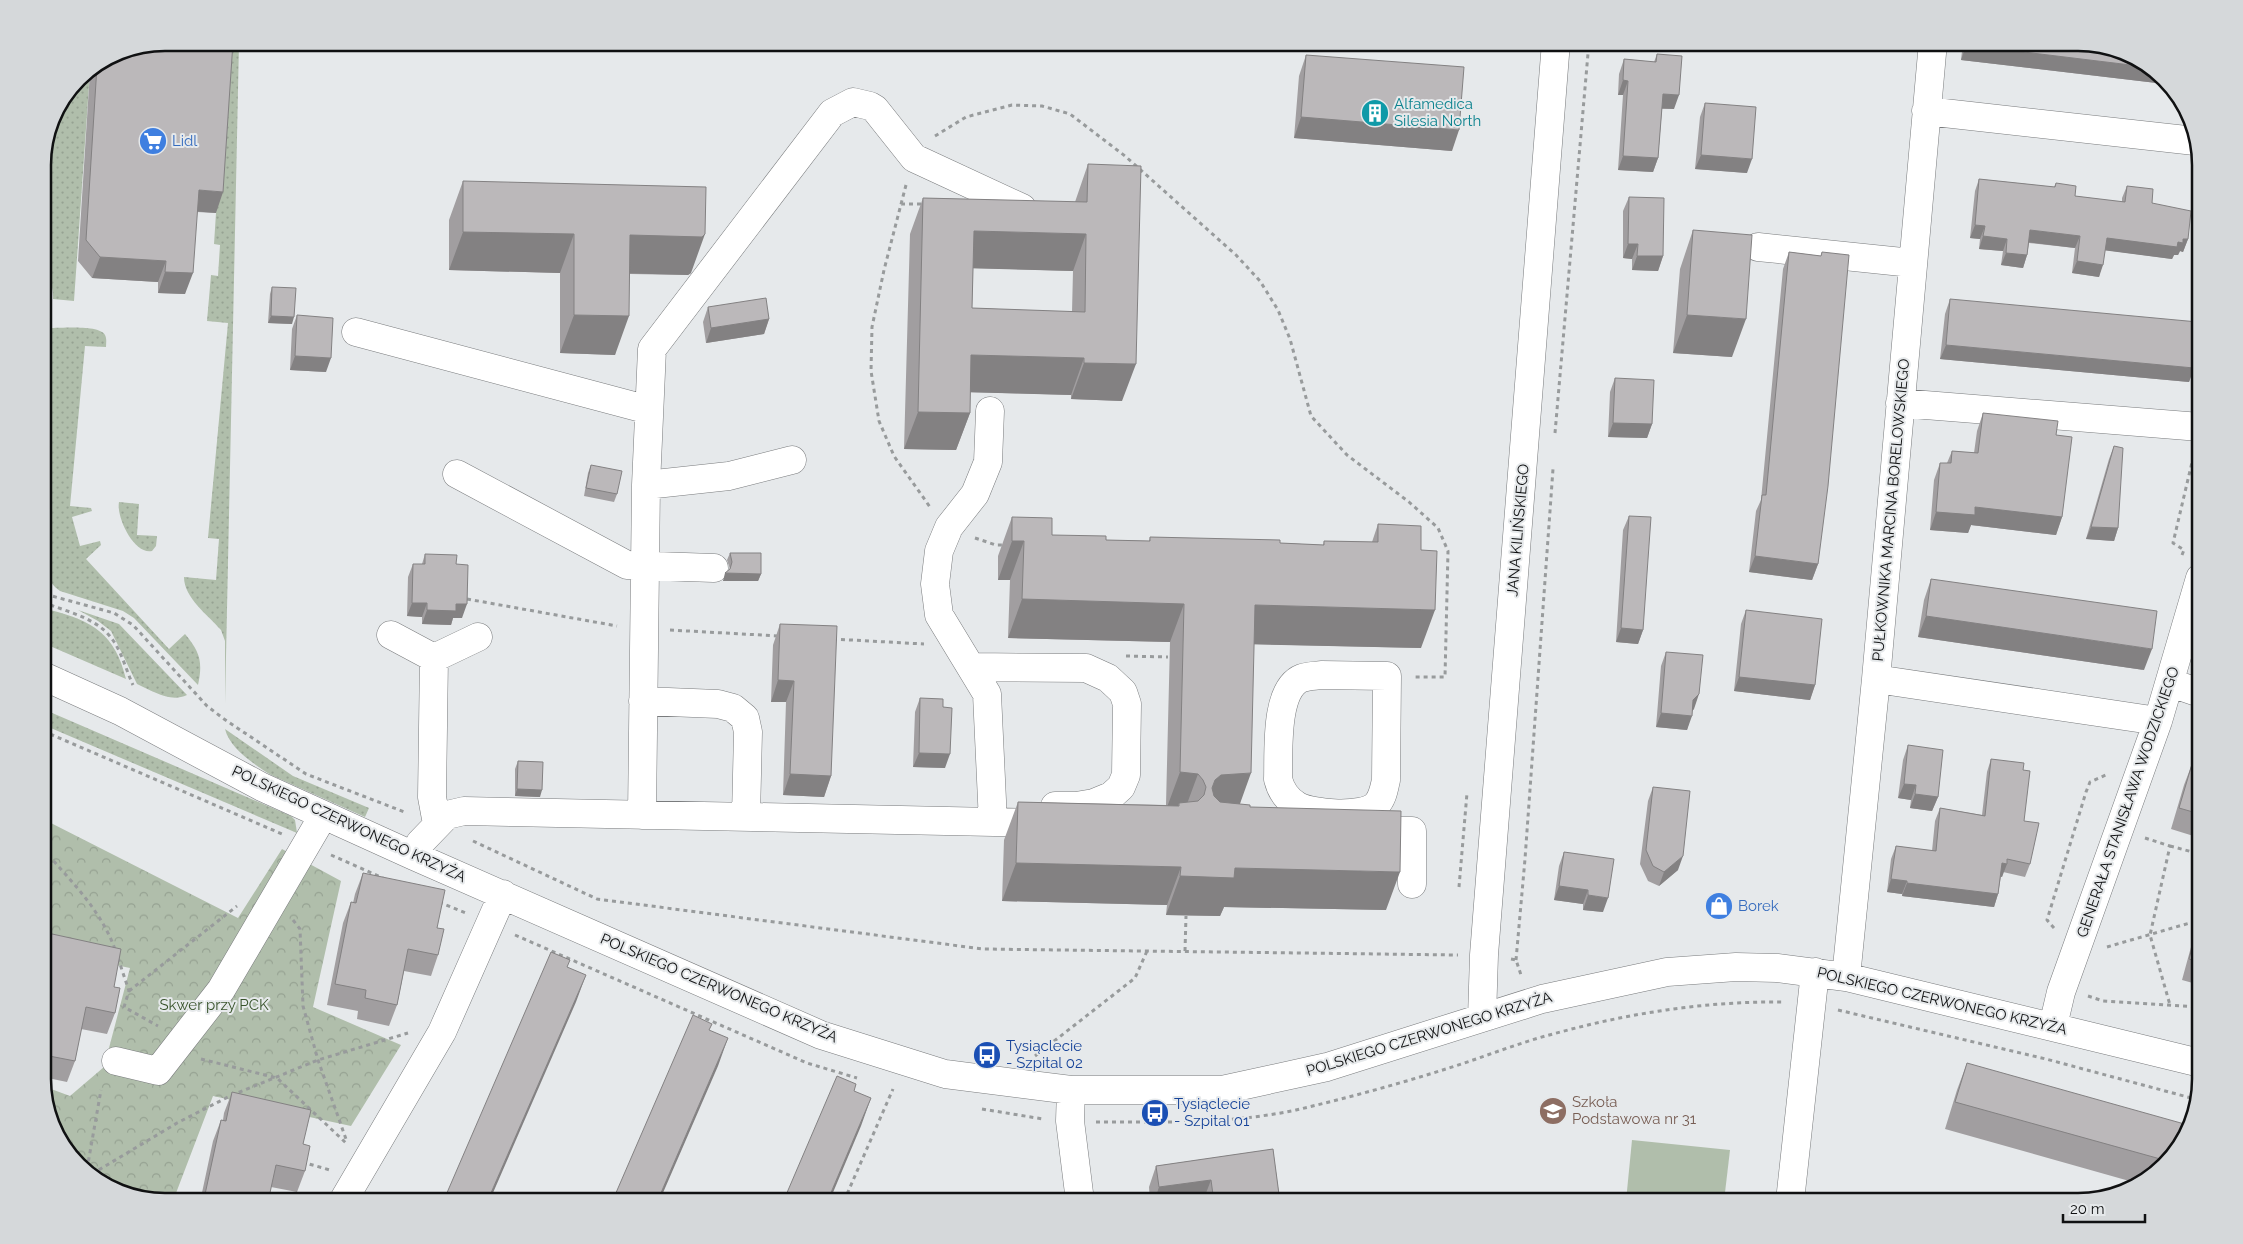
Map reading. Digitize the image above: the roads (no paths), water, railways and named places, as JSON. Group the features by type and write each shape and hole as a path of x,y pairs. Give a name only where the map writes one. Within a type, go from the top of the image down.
{"street":[{"name":"JANA KILIŃSKIEGO","path":"1482,1018 1484,955 1555,51"},
{"name":"PUŁKOWNIKA MARCINA BORELOWSKIEGO","path":"1846,977 1876,679 1932,51"},
{"path":"642,815 646,485 652,348 832,113 853,102 863,103 875,109 914,158 1022,208"},
{"path":"1926,111 2189,140"},
{"path":"1758,247 1912,263"},
{"path":"356,332 649,410"},
{"path":"1900,403 2192,426"},
{"path":"990,411 988,462 976,494 949,527 939,551 936,584 939,615 987,694 992,813"},
{"path":"646,485 729,476 792,460"},
{"path":"458,474 627,565 714,568"},
{"name":"GENERAŁA STANISŁAWA WODZICKIEGO","path":"2054,1026 2061,992 2171,683 2192,607"},
{"path":"391,635 434,658"},
{"path":"434,658 478,637"},
{"path":"434,658 432,797 438,824"},
{"path":"414,856 420,843 447,815 464,811 746,817 992,813 1094,803 1111,796 1121,787 1126,775 1127,704 1123,692 1108,678 1086,668 967,660"},
{"path":"1376,818 1386,780 1387,676 1321,675 1301,679 1289,690 1282,704 1278,779 1280,789 1297,806 1312,811 1356,813 1412,831 1412,884"},
{"path":"1876,679 2158,721"},
{"name":"POLSKIEGO CZERWONEGO KRZYŻA","path":"51,680 120,711 262,787 414,856 821,1035 945,1074 1071,1090 1222,1090 1328,1067 1542,999 1666,972 1736,967 1777,968 1846,977 2192,1061"},
{"path":"2171,683 2192,690"},
{"path":"643,701 718,704 733,708 744,718 748,732 746,817"},
{"path":"992,813 1108,825"},
{"path":"116,1061 158,1071 221,990 283,882 324,816"},
{"path":"1290,829 1376,818"},
{"path":"348,1193 442,1032 488,924 503,894"},
{"path":"1791,1193 1815,972"},
{"path":"1071,1090 1070,1121 1079,1193"}],"place":[{"name":"Alfamedica Silesia North","path":"1375,113"},
{"name":"Lidl","path":"153,141"},
{"name":"Borek","path":"1719,906"},
{"name":"Tysiąclecie - Szpital 02","path":"987,1055"},
{"name":"Szkoła Podstawowa nr 31","path":"1553,1111"},
{"name":"Tysiąclecie - Szpital 01","path":"1155,1113"}],"park label":[{"name":"Skwer przy PCK","path":"214,1005"}]}
